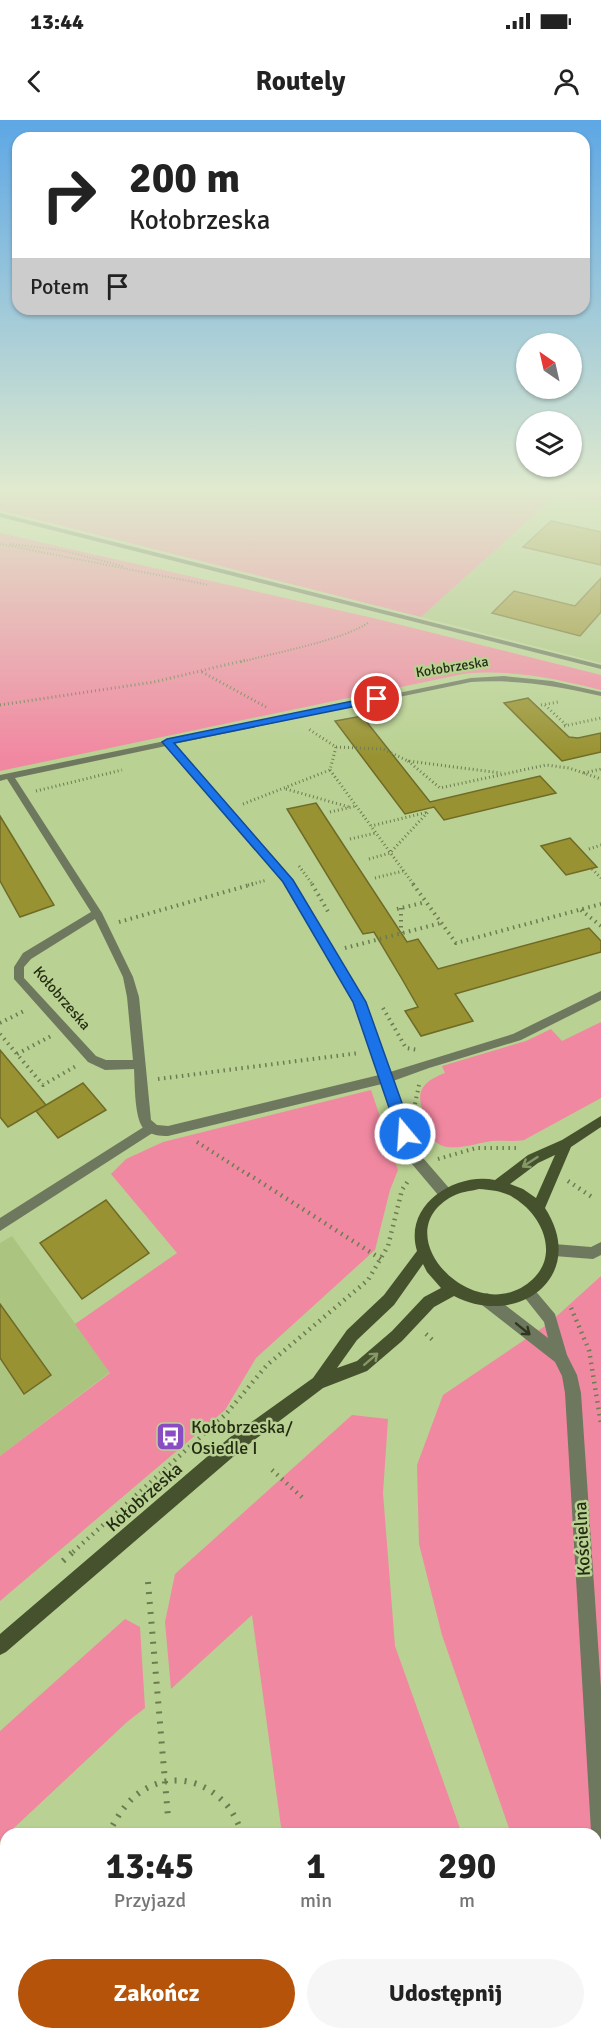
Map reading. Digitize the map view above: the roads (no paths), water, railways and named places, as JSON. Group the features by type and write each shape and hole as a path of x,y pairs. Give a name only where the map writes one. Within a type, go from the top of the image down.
{"main road":[{"path":"498,1185 533,1159 566,1144 601,1121"},
{"path":"538,1209 566,1144"},
{"path":"479,1183 498,1185 520,1194 538,1209 550,1228 554,1250 551,1266 542,1281 528,1293 509,1299 488,1300 464,1294 435,1273 423,1253 420,1235 423,1218 432,1203 444,1192 461,1185 479,1183"},
{"name":"Kołobrzeska","path":"318,1383 352,1335 389,1300 423,1253"},
{"name":"Kołobrzeska","path":"0,1646 235,1444 318,1383 362,1366 397,1336 429,1302 453,1288"}],"street":[{"path":"247,578 601,667"},
{"name":"Kołobrzeska","path":"4,777 483,678 543,681 601,694"},
{"path":"167,742 284,876 360,1002 411,1153 444,1192"},
{"name":"Kołobrzeska","path":"4,777 21,795 97,913 131,987 145,1120 150,1128"},
{"name":"Kołobrzeska","path":"97,913 27,956 19,967 19,979 92,1059 105,1065 139,1064"},
{"path":"0,1225 150,1128 168,1131 387,1078 517,1037 601,995"},
{"path":"554,1250 593,1253 601,1248"},
{"name":"Kościelna","path":"528,1293 550,1319 573,1393 601,1828"},
{"name":"Kościelna","path":"488,1300 560,1357"}],"place":[{"name":"Kołobrzeska/ Osiedle I","path":"170,1437"}]}
